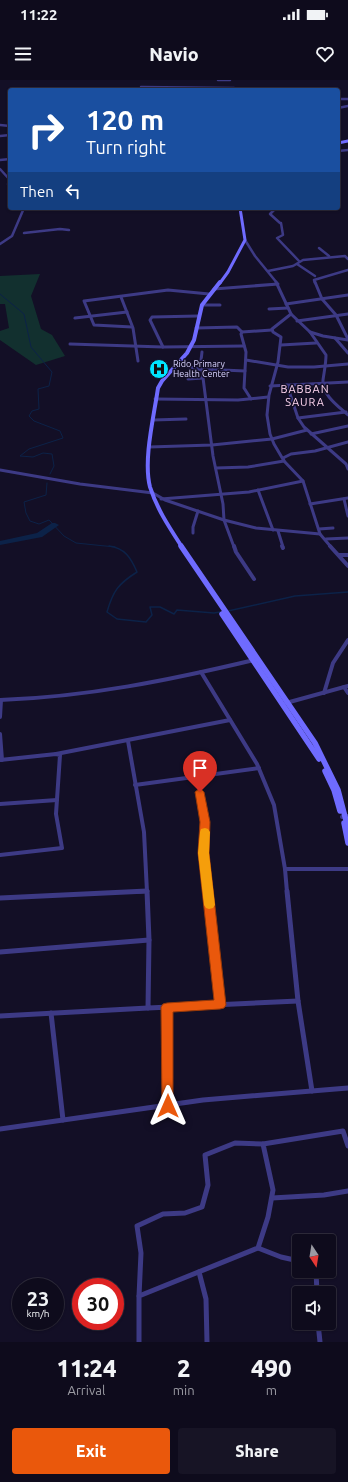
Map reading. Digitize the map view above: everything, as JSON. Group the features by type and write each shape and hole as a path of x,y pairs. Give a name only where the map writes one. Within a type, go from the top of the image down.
{"main road":[{"path":"240,210 245,240 228,272 209,294 202,305 191,346 158,388 155,399 148,472 150,486 153,493 153,504 162,523 285,703 319,758 345,816 348,828"},
{"path":"345,816 348,843"}],"street":[{"path":"218,80 230,80"},
{"path":"141,87 188,88"},
{"path":"0,169 8,178"},
{"path":"0,244 12,236 22,210"},
{"path":"274,210 270,214 280,223 283,235 282,237 277,238 299,261"},
{"path":"24,233 60,229 69,230"},
{"path":"245,240 255,256 278,284 291,314 314,335 348,340"},
{"path":"319,248 330,256"},
{"path":"268,271 297,264 299,261 330,256 345,256 347,260"},
{"path":"297,264 315,276"},
{"path":"347,266 348,271 314,280 322,299 336,315 348,340"},
{"path":"214,289 278,284"},
{"path":"132,327 94,325 84,301 168,290 209,294"},
{"path":"286,304 348,295"},
{"path":"121,297 134,334 138,361"},
{"path":"202,305 220,304"},
{"path":"269,309 288,308"},
{"path":"75,318 126,312"},
{"path":"242,332 272,330 291,314"},
{"path":"298,320 348,314"},
{"path":"162,347 150,320 152,317 198,316"},
{"path":"196,328 237,327 242,332 241,334 246,360 244,388 251,399"},
{"path":"272,330 281,338 281,345 278,366 270,386 266,416 277,453 303,481 320,534"},
{"path":"314,335 316,343 326,354 326,367 323,382 326,392 330,398 347,413"},
{"path":"335,338 348,353"},
{"path":"281,345 316,343"},
{"path":"70,344 162,347 244,346"},
{"path":"202,352 200,369 203,378 216,468 222,494 224,520 236,552 254,579"},
{"path":"246,360 278,366 300,368 348,364"},
{"path":"177,364 200,369 245,371"},
{"path":"188,379 203,378"},
{"path":"270,386 323,382 348,382"},
{"path":"286,385 298,418 307,430 346,464 348,468"},
{"path":"155,399 206,400 268,397"},
{"path":"298,418 347,413"},
{"path":"153,420 186,419"},
{"path":"312,434 348,426"},
{"path":"150,447 212,445 272,439 307,430"},
{"path":"284,461 283,458 291,454 327,448 348,442"},
{"path":"216,468 248,467 284,461"},
{"path":"0,470 80,484 153,493 161,499 224,520 278,531 320,534 326,539 348,566"},
{"path":"161,499 258,490 303,481"},
{"path":"258,490 273,530"},
{"path":"310,504 346,498 348,516"},
{"path":"194,533 193,527 198,511"},
{"path":"319,529 333,528"},
{"path":"278,531 283,548"},
{"path":"326,539 348,538"},
{"path":"339,555 348,555"},
{"path":"324,693 333,663 348,640"},
{"path":"0,717 0,700 58,696 127,686 256,660"},
{"path":"201,672 258,768 274,805 285,869 298,1001 312,1091"},
{"path":"285,703 346,687 348,693"},
{"path":"0,734 1,760 56,754 230,720"},
{"path":"128,741 144,832 149,940 148,1008"},
{"path":"0,855 62,848 59,838 56,809 61,758 60,755 56,754"},
{"path":"135,785 258,768"},
{"path":"197,776 205,822 204,853 220,1005"},
{"path":"0,804 57,800"},
{"path":"285,869 348,869"},
{"path":"0,898 147,891"},
{"path":"0,952 149,940"},
{"path":"0,1016 298,1001"},
{"path":"167,1007 168,1106"},
{"path":"51,1013 63,1120"},
{"path":"0,1129 203,1100 348,1088"},
{"path":"139,1342 141,1253 138,1226 163,1214 185,1213 202,1207 208,1185 205,1155 235,1143 263,1144 343,1131 348,1146"},
{"path":"258,1248 273,1190 263,1144"},
{"path":"272,1198 324,1195 348,1191"},
{"path":"139,1296 258,1248 292,1259"},
{"path":"199,1272 206,1299 206,1342"},
{"path":"319,1330 320,1342"}],"green space":[{"path":"40,274 31,296 41,329 52,335 65,356 36,365 0,340 0,331 9,328 5,304 0,304 0,276"}],"waterway":[{"path":"0,294 24,314 31,347 52,372 49,386 38,389 39,409 32,411 29,416 34,421 60,431 63,438 29,449 20,456 33,457 43,453 52,454 54,466 50,474"},
{"path":"47,483 46,495 24,502 26,513 30,521 39,524 49,520 64,536 76,543 115,547"},
{"path":"0,543 39,535 55,525"},
{"path":"109,546 115,547"},
{"path":"115,547 127,554 137,572 125,580 114,593 107,612 117,619 146,622 152,615 150,607 160,607 174,614 177,610 214,613 220,612"},
{"path":"228,611 295,596 348,592"}],"slow traffic":[{"path":"205,832 204,853 209,905"}],"place":[{"name":"Rido Primary Health Center","path":"159,369"}],"district":[{"name":"BABBAN SAURA","path":"305,395"}],"route":[{"path":"168,1106 167,1007 220,1005 204,853 205,822 200,792"}]}
